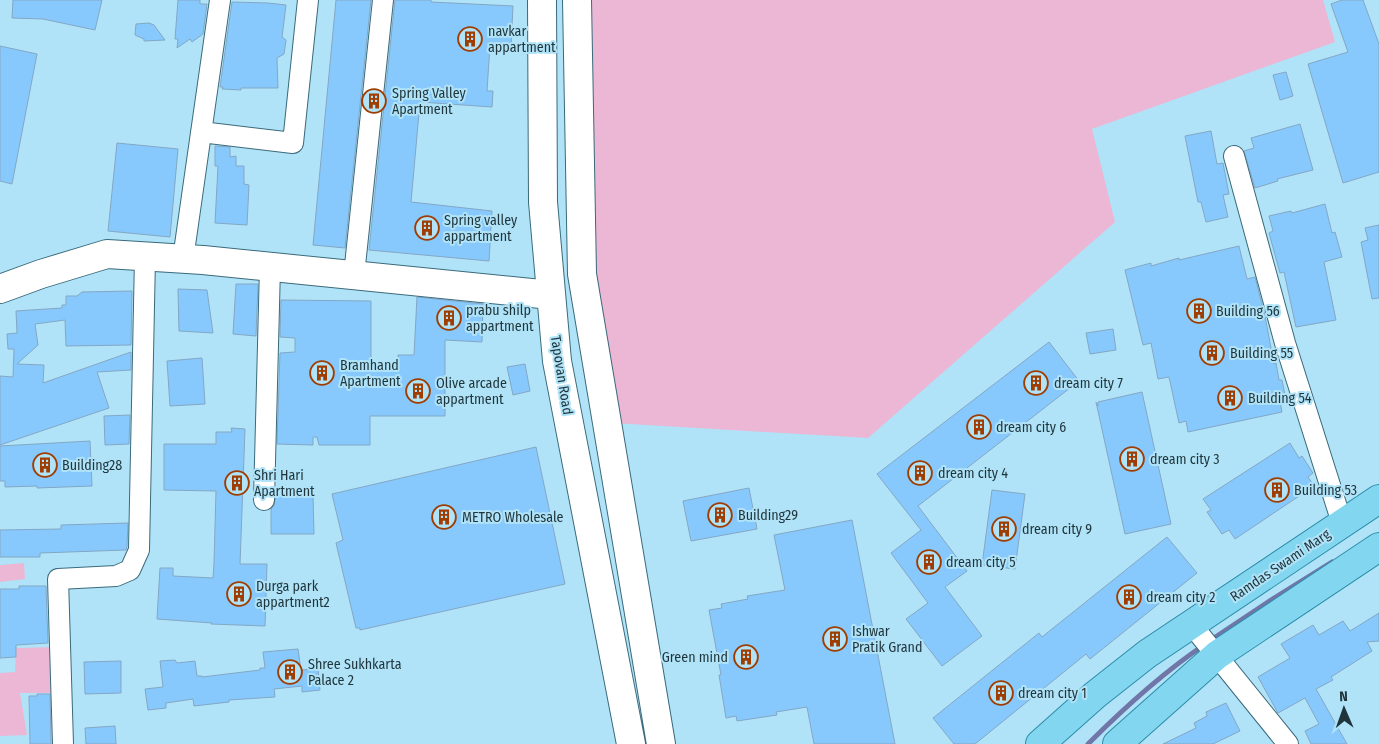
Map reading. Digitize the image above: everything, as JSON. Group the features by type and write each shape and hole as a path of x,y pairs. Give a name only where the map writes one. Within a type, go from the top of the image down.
{"main road":[{"name":"Tapovan Road","path":"542,0 543,202 557,361 631,744"},
{"path":"577,0 582,274 661,744"},
{"path":"0,289 41,274 107,254 270,266 551,295"},
{"name":"Ramdas Swami Marg","path":"1040,744 1095,694 1147,654 1195,629 1379,499"},
{"path":"1117,744 1216,653 1379,547"}],"street":[{"path":"183,259 220,0"},
{"path":"201,132 293,143 308,0"},
{"path":"354,275 382,0"},
{"path":"1234,156 1285,343 1342,524"},
{"path":"63,744 58,579 116,576 130,570 139,550 146,257"},
{"path":"264,500 270,266"},
{"path":"1195,629 1288,744"}],"shaded area":[{"path":"577,0 1323,0 1335,42 1092,129 1115,222 868,438 613,423 580,221"},
{"path":"24,563 25,579 0,582 0,565"},
{"path":"60,647 61,693 20,693 27,735 0,736 0,673 15,672 16,648"}],"building":[{"path":"13,0 102,0 95,30 43,19 12,18"},
{"path":"178,0 200,0 200,4 207,4 203,34 192,42 190,39 177,48 178,39 175,39"},
{"path":"336,0 371,0 345,248 313,245"},
{"path":"395,0 431,0 431,2 513,6 511,46 490,45 487,91 493,91 492,107 420,102 411,202 492,211 489,261 369,250"},
{"path":"1342,0 1363,0 1379,44 1379,172 1343,183 1308,64 1348,52 1331,4"},
{"path":"232,2 286,5 282,37 286,40 284,54 277,58 278,88 241,88 241,90 222,89 223,87 220,87"},
{"path":"149,23 154,25 165,40 144,41 144,39 135,35 136,24"},
{"path":"0,46 37,54 12,184 0,181"},
{"path":"1286,72 1293,96 1280,100 1273,75"},
{"path":"1300,124 1313,170 1277,179 1278,181 1255,188 1244,151 1254,148 1251,138"},
{"path":"1211,131 1217,164 1223,163 1229,194 1223,195 1228,217 1206,222 1201,202 1198,202 1185,136"},
{"path":"117,143 178,149 170,237 108,231"},
{"path":"215,146 230,147 230,157 236,156 236,166 244,166 244,184 249,185 247,225 215,223 218,166 215,166"},
{"path":"1325,204 1332,233 1335,232 1342,257 1324,262 1336,320 1296,327 1284,272 1280,273 1269,233 1273,231 1269,216 1291,211 1292,213"},
{"path":"1379,225 1379,298 1372,299 1361,242 1368,240 1365,228"},
{"path":"1239,246 1247,279 1255,277 1274,364 1276,363 1279,380 1282,380 1286,400 1280,401 1282,412 1188,432 1186,421 1179,423 1169,377 1158,379 1151,343 1143,345 1125,270"},
{"path":"236,284 258,284 256,336 233,334"},
{"path":"178,289 207,290 213,333 179,331"},
{"path":"132,291 131,345 66,346 65,320 35,324 38,345 17,364 44,365 43,383 131,352 131,370 97,372 109,408 0,445 0,376 13,377 14,349 8,349 7,334 17,333 16,311 62,308 62,305 66,305 66,296 77,296 82,292"},
{"name":"Bramhand Apartment","path":"417,297 483,304 482,342 445,340 445,416 370,416 370,445 319,445 317,437 313,437 313,445 277,444 280,353 295,352 295,338 280,337 281,300 371,301 371,365 398,365 398,355 414,355"},
{"path":"1113,329 1116,350 1090,354 1086,333"},
{"path":"1049,342 1079,381 918,506 967,571 945,587 982,636 942,666 906,619 928,603 891,553 921,530 877,474"},
{"path":"202,358 205,404 170,406 167,361"},
{"path":"525,364 530,391 513,395 507,367"},
{"name":"dream city 3","path":"1142,392 1171,524 1125,534 1096,402 1098,406 1098,402"},
{"path":"130,415 129,444 105,445 104,416"},
{"path":"231,428 245,429 240,564 267,564 265,626 157,619 160,568 173,568 173,576 213,578 214,563 216,491 164,490 164,444 216,444 216,432 232,432"},
{"name":"Building28","path":"90,441 92,486 5,487 5,481 0,481 0,446"},
{"name":"Building 53","path":"1290,443 1299,458 1302,456 1313,473 1308,477 1314,486 1235,539 1229,530 1222,534 1207,512 1211,510 1203,499"},
{"name":"METRO Wholesale","path":"536,447 565,584 360,630 360,628 356,628 336,543 343,540 332,494"},
{"name":"Building29","path":"749,488 757,529 691,541 683,501"},
{"name":"dream city 9","path":"992,490 1025,494 1015,569 982,565"},
{"path":"276,494 313,494 314,534 271,534 271,509 274,506"},
{"name":"Ishwar Pratik Grand","path":"852,520 895,744 814,744 807,707 776,712 777,715 737,721 736,716 726,718 719,675 721,675 709,610 722,608 721,604 748,599 747,596 785,590 774,535"},
{"path":"128,523 126,550 40,553 40,557 0,557 0,530 61,529 61,525"},
{"path":"1167,537 1197,573 1090,659 1086,654 975,744 954,744 933,718 1039,633 1042,637"},
{"path":"19,586 46,586 48,643 16,645 16,657 0,658 0,589 19,589"},
{"path":"1379,613 1379,641 1367,642 1372,651 1331,677 1333,680 1316,689 1347,744 1311,744 1305,731 1319,724 1305,698 1278,713 1258,677 1290,658 1281,644 1313,625 1319,635 1343,621 1350,631"},
{"path":"298,649 301,670 318,669 320,690 302,692 302,686 274,689 275,697 229,700 229,702 194,706 193,699 166,703 166,708 148,710 145,689 163,687 160,661 175,660 177,663 195,661 197,676 202,677 260,670 260,668 265,668 263,652"},
{"path":"121,661 121,693 85,694 84,662"},
{"path":"37,694 50,694 51,744 30,744 29,696 37,696"},
{"path":"1226,703 1240,731 1213,744 1163,744 1196,728 1194,723 1207,716 1206,712"},
{"path":"115,726 116,744 86,744 85,728"}],"waterway":[{"path":"1211,640 1332,562"},
{"path":"1088,744 1143,692 1204,645"}],"place":[{"name":"navkar appartment","path":"470,39"},
{"name":"Spring Valley Apartment","path":"374,101"},
{"name":"Spring valley appartment","path":"427,228"},
{"name":"Building 56","path":"1199,311"},
{"name":"prabu shilp appartment","path":"449,318"},
{"name":"Building 55","path":"1212,353"},
{"name":"Bramhand Apartment","path":"322,373"},
{"name":"dream city 7","path":"1036,383"},
{"name":"Olive arcade appartment","path":"418,391"},
{"name":"Building 54","path":"1230,398"},
{"name":"dream city 6","path":"979,427"},
{"name":"dream city 3","path":"1132,459"},
{"name":"Building28","path":"45,465"},
{"name":"dream city 4","path":"920,473"},
{"name":"Shri Hari Apartment","path":"237,483"},
{"name":"Building 53","path":"1277,490"},
{"name":"Building29","path":"720,515"},
{"name":"METRO Wholesale","path":"444,517"},
{"name":"dream city 9","path":"1004,529"},
{"name":"dream city 5","path":"929,562"},
{"name":"Durga park appartment2","path":"239,594"},
{"name":"dream city 2","path":"1129,597"},
{"name":"Ishwar Pratik Grand","path":"835,639"},
{"name":"Green mind","path":"746,657"},
{"name":"Shree Sukhkarta Palace 2","path":"290,672"},
{"name":"dream city 1","path":"1001,693"}]}
